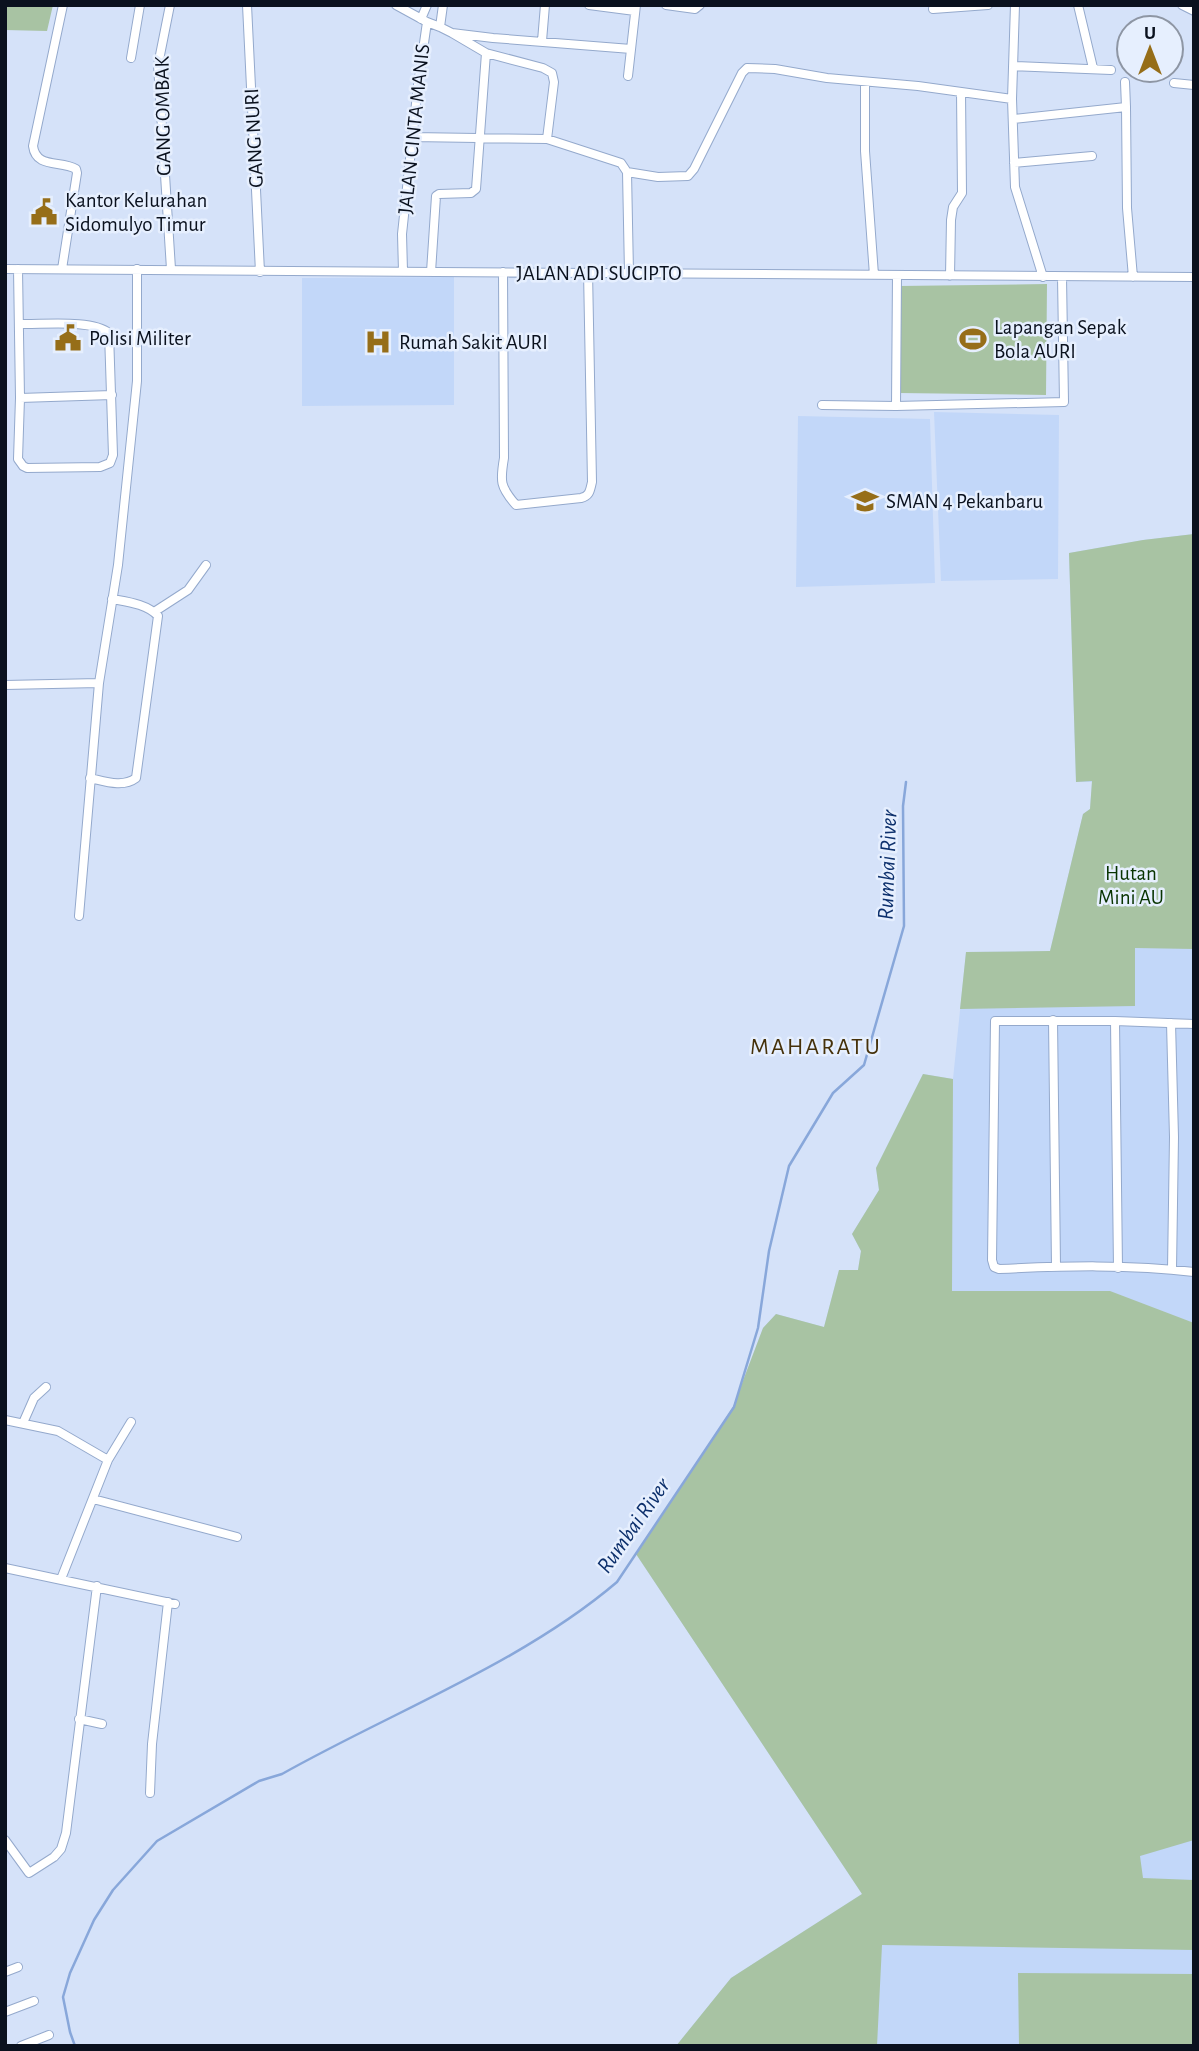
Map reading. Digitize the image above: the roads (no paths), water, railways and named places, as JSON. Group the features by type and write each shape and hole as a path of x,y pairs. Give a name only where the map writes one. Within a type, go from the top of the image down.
{"street":[{"path":"62,269 77,173 71,166 41,161 33,152 33,146 63,5"},
{"path":"131,58 140,5"},
{"name":"GANG OMBAK","path":"170,5 158,65 171,269"},
{"name":"GANG NURI","path":"247,5 260,272"},
{"name":"JALAN CINTA MANIS","path":"396,5 424,21 402,234 403,271"},
{"path":"427,5 424,21 452,33 486,53 543,68 552,73 554,82 547,139"},
{"path":"440,27 443,5"},
{"path":"542,41 545,5"},
{"path":"593,5 635,8 628,76"},
{"path":"666,5 695,9 701,5"},
{"path":"933,9 988,5"},
{"path":"1015,5 1012,99 1016,194 1043,277"},
{"path":"1079,5 1093,68"},
{"path":"1182,5 1194,11"},
{"path":"452,33 631,49"},
{"path":"431,272 436,196 475,191 486,53"},
{"path":"1013,66 1111,70"},
{"path":"627,172 658,177 688,176 747,68 775,69 1012,99"},
{"path":"864,82 865,151 874,275"},
{"path":"1125,84 1127,208 1133,277"},
{"path":"950,276 951,220 953,207 962,193 961,92"},
{"path":"1013,119 1126,107"},
{"path":"412,137 547,139 621,163 627,172 629,273"},
{"path":"1014,163 1092,156"},
{"name":"JALAN ADI SUCIPTO","path":"5,269 1194,277"},
{"path":"18,269 18,459 23,466 100,467 110,463 113,455 109,333 101,327 19,324"},
{"path":"79,916 99,683 118,565 137,381 137,269"},
{"path":"503,272 504,458 500,479 505,492 516,505 581,498 590,492 588,271"},
{"path":"896,406 897,275"},
{"path":"822,405 1064,402 1062,277"},
{"path":"20,398 112,395"},
{"path":"154,612 188,590 206,565"},
{"path":"89,778 116,783 131,782 136,778 158,616 139,605 112,599"},
{"path":"5,685 99,683"},
{"path":"1053,1020 1056,1266"},
{"path":"1194,1024 995,1021 992,1260 994,1267 999,1269 1056,1266 1194,1272"},
{"path":"1115,1021 1118,1268"},
{"path":"1171,1023 1174,1137 1172,1269"},
{"path":"23,1423 33,1398 46,1387"},
{"path":"5,1420 58,1431 108,1460"},
{"path":"61,1579 108,1460 131,1422"},
{"path":"93,1499 237,1537"},
{"path":"5,1568 171,1603 152,1744 150,1793"},
{"path":"5,1840 29,1872 54,1857 61,1849 75,1774 79,1719 97,1586"},
{"path":"79,1719 102,1724"},
{"path":"5,1972 18,1967"},
{"path":"5,2012 34,2001"},
{"path":"21,2046 49,2035"}],"waterway":[{"name":"Rumbai River","path":"75,2046 63,1997 70,1973 94,1920 113,1890 157,1841 259,1781 282,1774 498,1662 580,1611 617,1582 734,1407 758,1328 769,1251 789,1166 833,1093 864,1065 904,926 903,806 906,782"}],"place":[{"name":"Kantor Kelurahan Sidomulyo Timur","path":"44,212"},
{"name":"Polisi Militer","path":"68,338"},
{"name":"Lapangan Sepak Bola AURI","path":"973,339"},
{"name":"Rumah Sakit AURI","path":"378,342"},
{"name":"SMAN 4 Pekanbaru","path":"865,501"}],"district":[{"name":"MAHARATU","path":"816,1047"}],"park label":[{"name":"Hutan Mini AU","path":"1131,885"}]}
